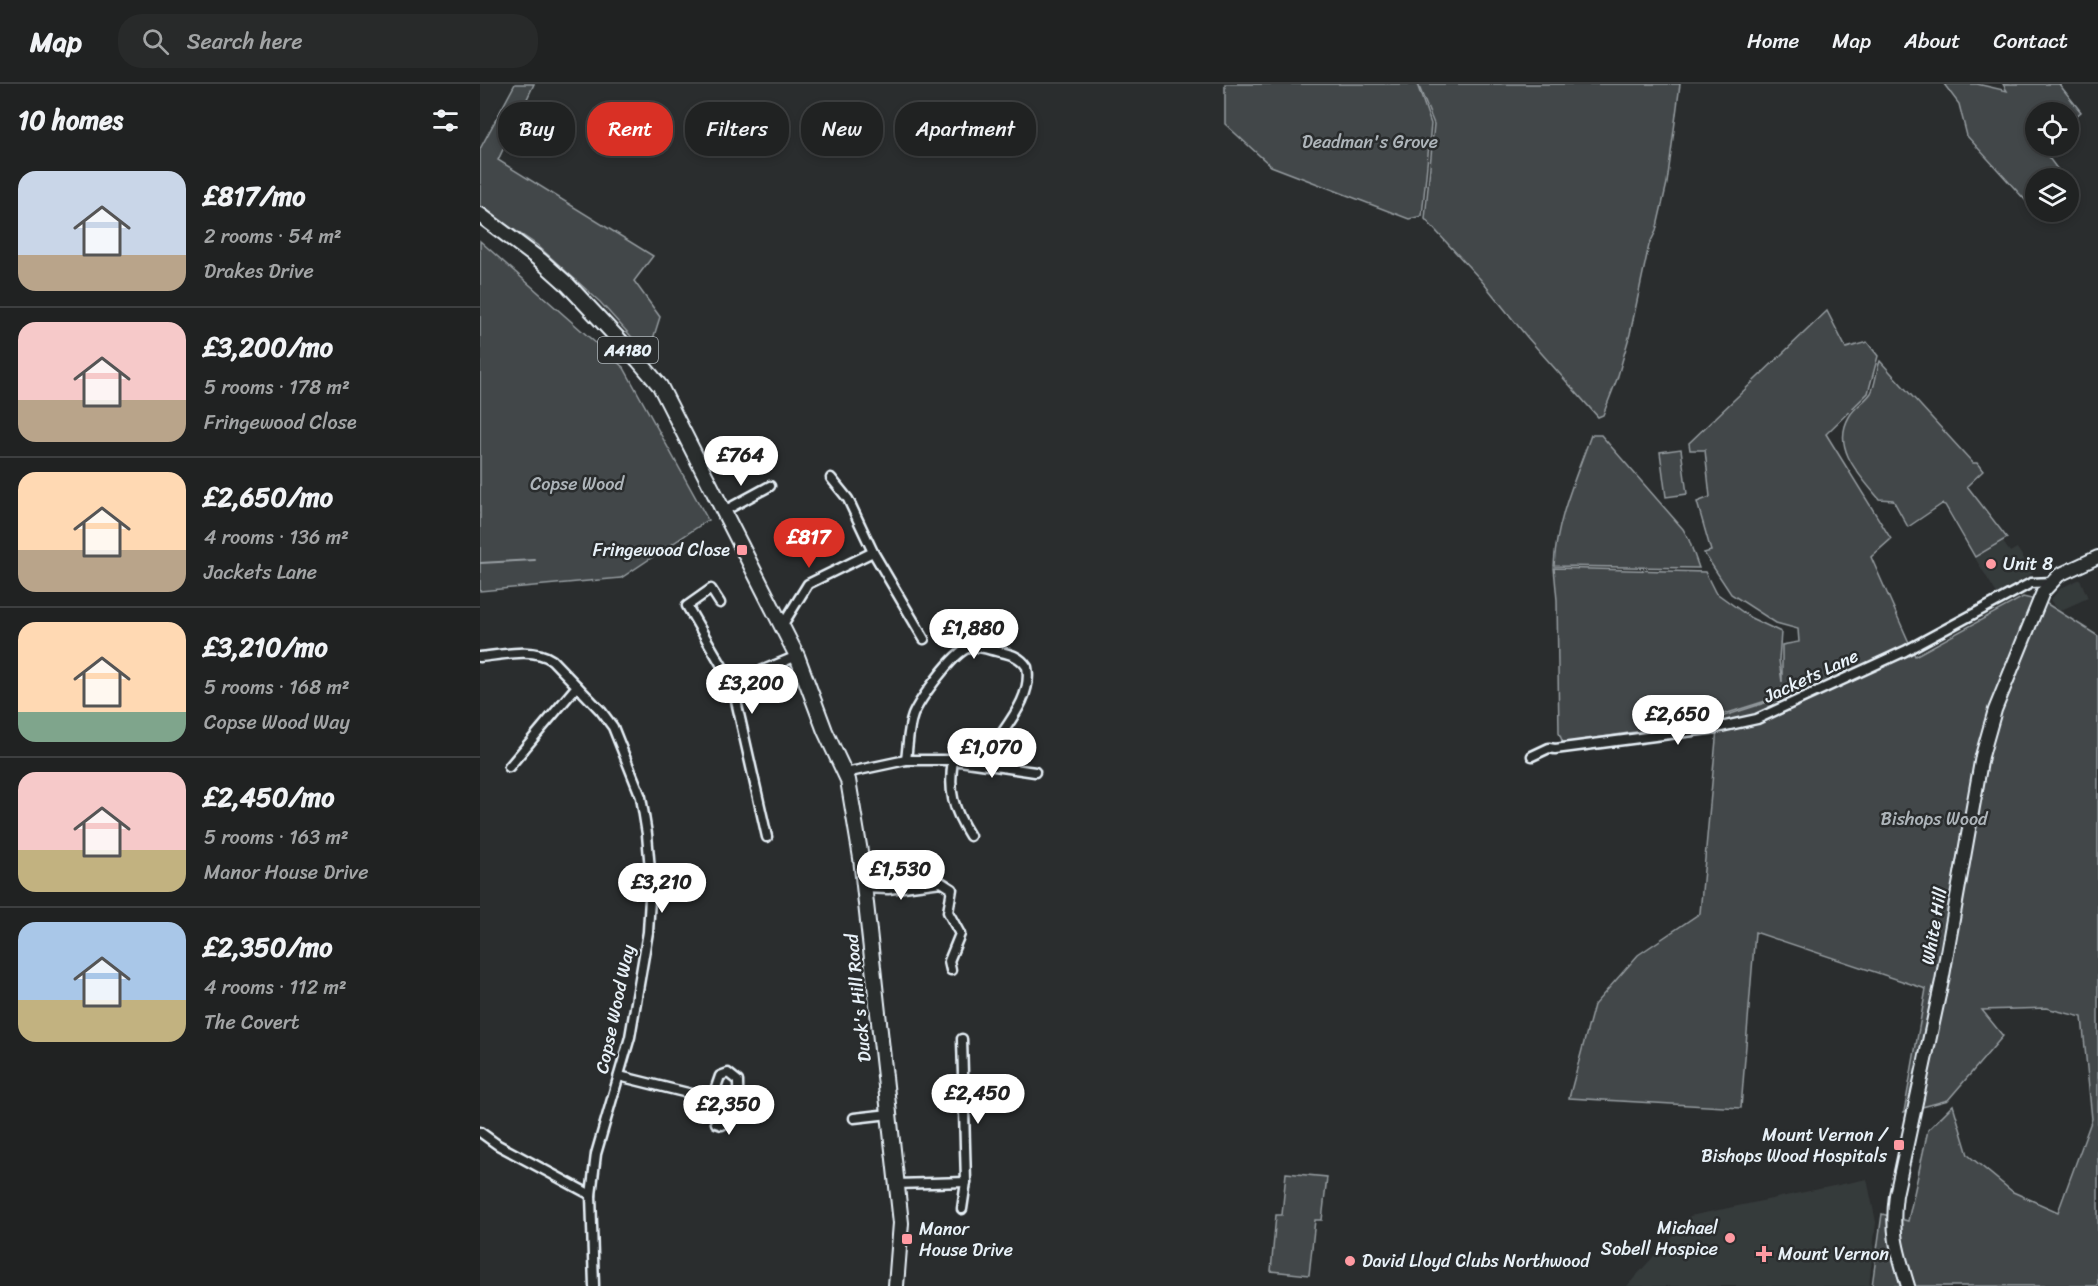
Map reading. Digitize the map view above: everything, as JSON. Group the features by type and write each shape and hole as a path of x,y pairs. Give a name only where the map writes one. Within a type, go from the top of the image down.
{"main road":[{"name":"Duck's Hill Road","path":"480,215 540,260 568,285 660,386 797,656 825,731 845,773 852,802 865,888 901,1223 896,1286"}],"street":[{"path":"831,478 848,499 873,552 924,639"},
{"path":"724,511 770,486"},
{"path":"782,626 808,584 873,552"},
{"path":"2052,582 2059,575 2098,557"},
{"name":"Jackets Lane","path":"1532,756 1549,748 1716,728 1757,718 1905,651 2031,583 2052,582"},
{"name":"White Hill","path":"1908,1286 1896,1249 1893,1220 1896,1195 1942,981 1982,756 1995,710 2038,603 2052,582"},
{"path":"720,603 711,589 687,606 732,683 767,837"},
{"path":"906,760 912,717 923,696 953,660 965,649 971,647 1016,656 1028,667 1028,684 1019,706 992,748"},
{"name":"Copse Wood Way","path":"480,657 543,654 552,660 601,711 613,727 641,797 651,882 648,932 630,1036 596,1154 591,1195 594,1286"},
{"path":"732,683 797,656"},
{"path":"509,767 578,686"},
{"path":"845,773 906,760 954,760 1035,772"},
{"path":"954,760 950,783 958,817 970,836"},
{"path":"865,888 888,889 941,882 952,889 948,912 960,934 949,961 951,970"},
{"path":"962,1039 966,1182 962,1209"},
{"path":"728,1073 738,1081 737,1110 730,1120 722,1125 716,1123 712,1099 720,1077 728,1073"},
{"path":"619,1076 712,1099"},
{"path":"854,1118 889,1114"},
{"path":"480,1132 498,1145 591,1195"},
{"path":"896,1184 966,1182"}],"shaded area":[{"path":"2003,542 2010,552 2017,548 2033,573 1997,594 1975,558"},
{"path":"2080,579 2088,598 2059,611 2050,600 2061,588"},
{"name":"Mount Vernon","path":"1867,1179 1876,1222 1869,1286 1627,1286 1690,1216"}],"green space":[{"path":"515,84 534,84 525,102 505,102"},
{"name":"Deadman's Grove","path":"1225,84 1417,84 1431,124 1422,216 1409,219 1271,166 1225,124"},
{"path":"1418,84 1680,84 1667,183 1656,231 1649,245 1630,334 1617,379 1603,415 1598,417 1527,337 1481,280 1425,219 1434,124"},
{"path":"1944,84 1977,84 2007,91 2003,84 2059,84 2073,102 2025,102 2025,156 2048,156 2056,168 2025,168 2025,200 1967,136 1959,104"},
{"path":"498,116 498,156 500,156 498,160 653,256 634,281 660,317 648,355 600,302 537,245 480,207 480,149"},
{"name":"Copse Wood","path":"480,241 624,368 708,520 621,578 480,591"},
{"name":"Bishops Wood","path":"1827,311 1846,348 1867,342 1878,356 1868,393 1826,434 1891,539 1871,557 1915,656 2023,597 2044,602 2098,636 2098,1286 1872,1286 1882,1214 1908,1221 1928,1130 1953,1105 1968,1155 2013,1192 2058,1212 2092,1119 2082,1017 2046,1008 1982,1010 2003,1036 1948,1100 1904,1112 1926,989 1755,932 1741,1108 1569,1098 1594,1005 1638,955 1700,913 1718,718 1774,700 1779,696 1782,688 1772,699 1715,717 1674,726 1563,743 1559,733 1557,600 1554,568 1705,572 1715,592 1751,618 1781,632 1779,660 1782,682 1782,645 1799,642 1798,629 1776,623 1731,594 1704,553 1711,551 1697,502 1710,497 1705,450 1690,450 1689,443"},
{"path":"1880,361 1973,463 1977,463 1983,471 1967,486 2007,538 1975,557 1945,505 1942,504 1908,527 1893,500 1879,499 1857,472 1846,451 1844,429 1851,413 1871,393"},
{"path":"1591,435 1601,435 1683,529 1699,568 1554,566 1563,516"},
{"path":"1681,449 1687,494 1666,497 1660,452"},
{"path":"1286,1173 1327,1177 1322,1220 1315,1220 1309,1275 1271,1271 1276,1215 1282,1215"}],"waterway":[{"path":"480,563 535,560"}],"place":[{"name":"Fringewood Close","path":"742,550"},
{"name":"Unit 8","path":"1991,564"},
{"name":"Mount Vernon / Bishops Wood Hospitals","path":"1899,1145"},
{"name":"Michael Sobell Hospice","path":"1730,1238"},
{"name":"Manor House Drive","path":"907,1239"},
{"name":"Mount Vernon","path":"1764,1254"},
{"name":"David Lloyd Clubs Northwood","path":"1350,1261"}]}
